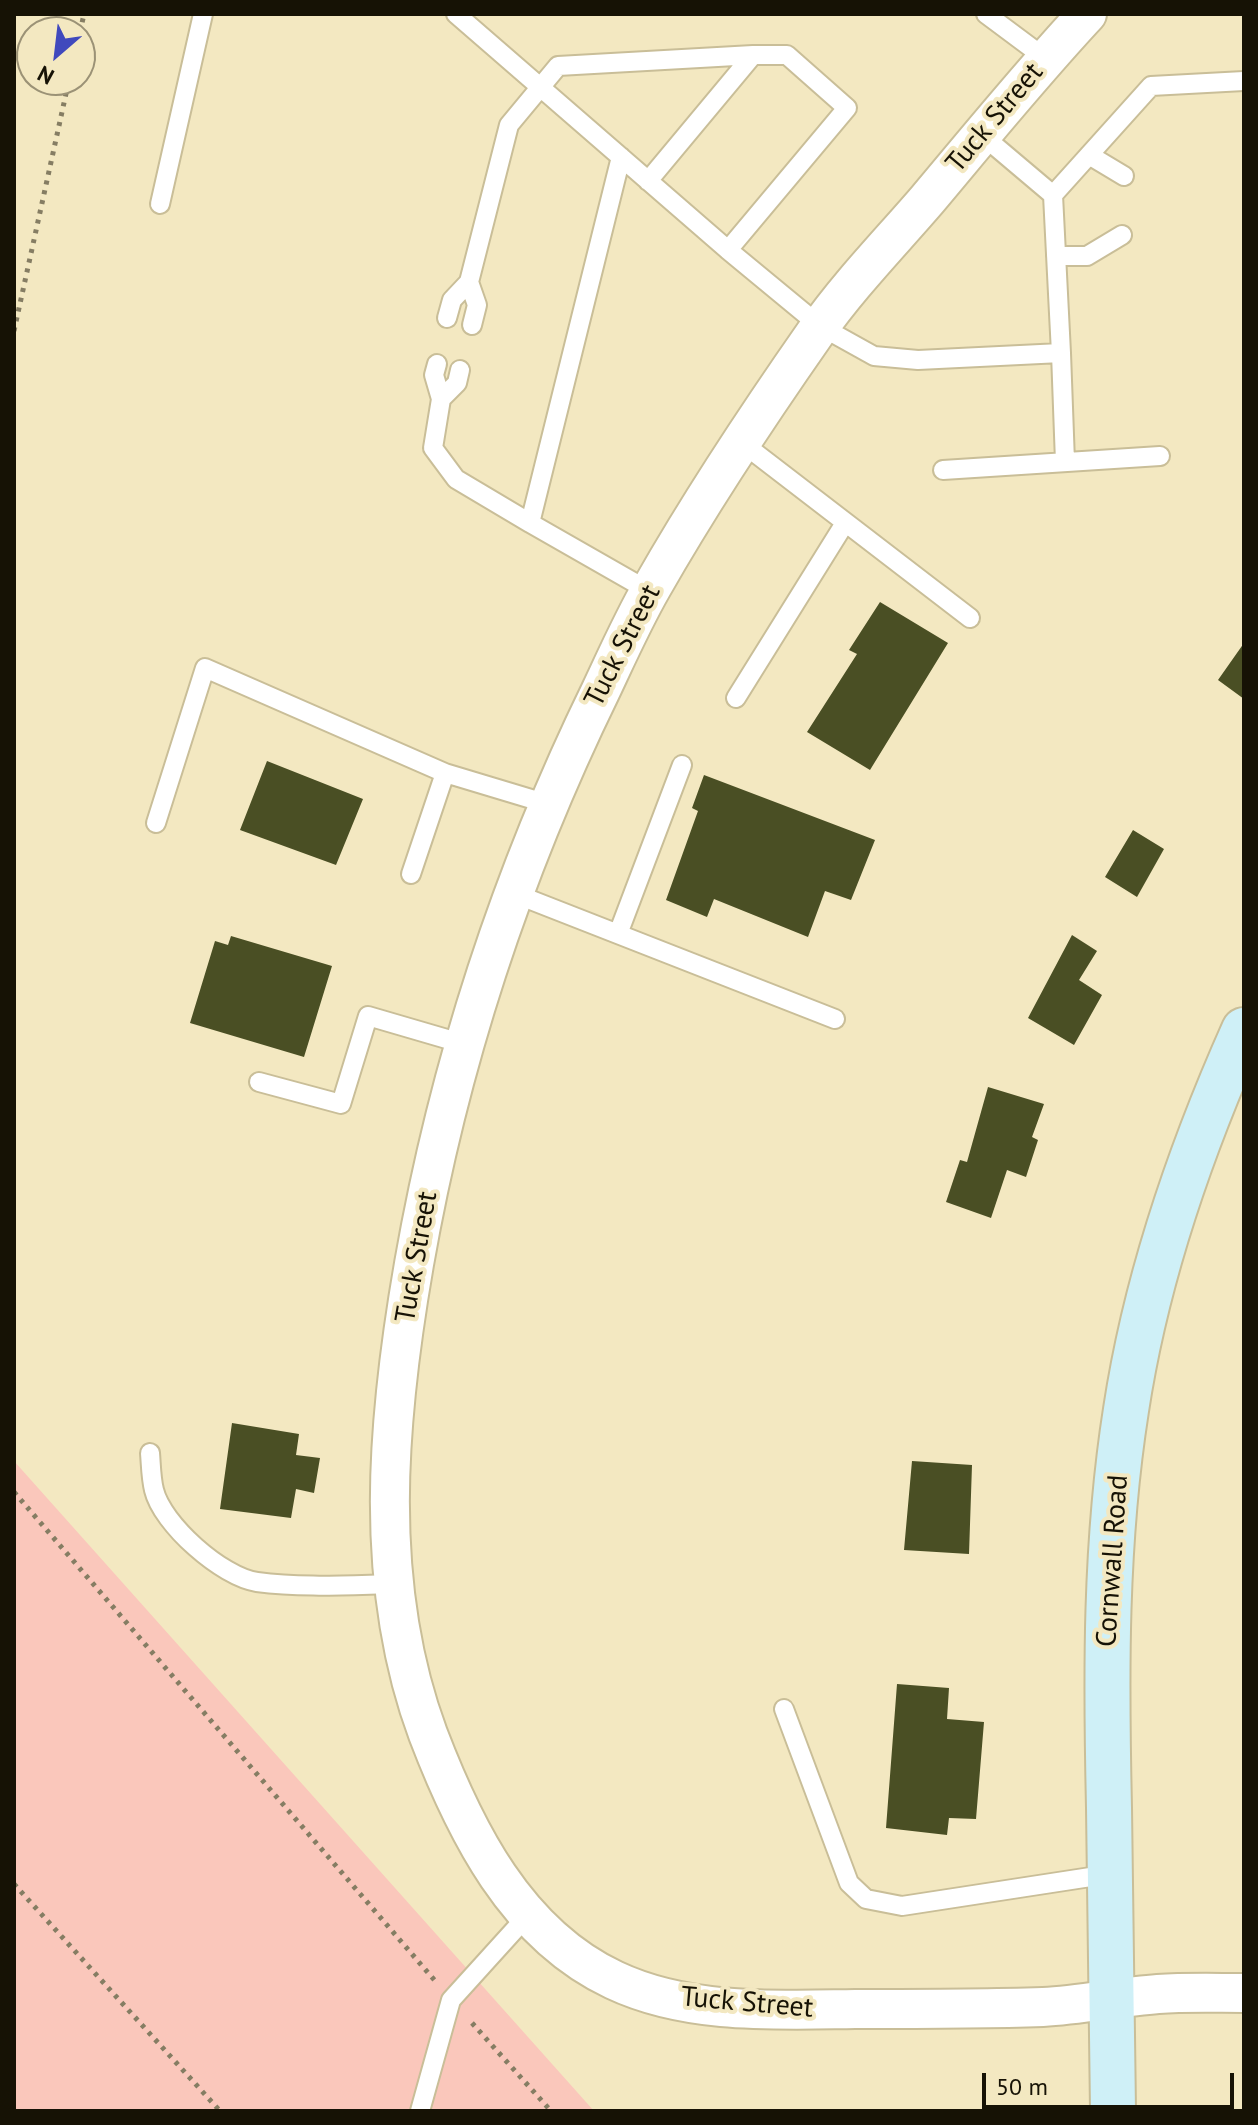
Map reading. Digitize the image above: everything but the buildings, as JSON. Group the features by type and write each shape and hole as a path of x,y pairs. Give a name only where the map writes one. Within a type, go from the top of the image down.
{"main road":[{"name":"Cornwall Road","path":"1113,2111 1107,1607 1113,1517 1126,1408 1138,1344 1173,1213 1195,1149 1244,1030"}],"street":[{"name":"Tuck Street","path":"1087,14 1045,58 820,326 741,442 649,591 548,804 513,893 464,1044 422,1218 406,1309 389,1460 394,1584 404,1647 419,1709 439,1762 489,1862 513,1899 562,1949 622,1984 701,2004 795,2010 1051,2007 1158,1994 1244,1993"}],"lane":[{"path":"160,204 203,14"},
{"path":"456,14 820,326 874,356 918,360 1061,353"},
{"path":"986,14 1045,58"},
{"path":"648,181 753,55"},
{"path":"447,318 452,300 469,282 509,125 558,66 787,55 847,108 728,250"},
{"path":"1065,462 1053,195 1151,86 1244,81"},
{"path":"982,135 1053,195"},
{"path":"1089,155 1124,176"},
{"path":"530,523 621,157"},
{"path":"1056,256 1087,256 1122,235"},
{"path":"469,282 477,305 472,325"},
{"path":"437,364 434,375 441,399 433,448 456,479 649,591"},
{"path":"441,399 457,383 460,370"},
{"path":"741,442 970,618"},
{"path":"943,470 1160,456"},
{"path":"736,698 845,523"},
{"path":"156,823 205,668 445,773 548,804"},
{"path":"618,934 682,765"},
{"path":"411,874 445,773"},
{"path":"513,893 835,1019"},
{"path":"259,1082 341,1104 368,1016 464,1044"},
{"path":"150,1453 155,1493 179,1533 216,1564 253,1582 394,1584"},
{"path":"784,1709 849,1883 866,1899 902,1906 1110,1874"},
{"path":"420,2111 451,2000 528,1915"}],"path":[{"path":"14,331 65,96"},
{"path":"14,1492 451,2000 551,2111"},
{"path":"14,1884 220,2111"}],"shaded area":[{"path":"14,1461 594,2111 14,2111"}]}
